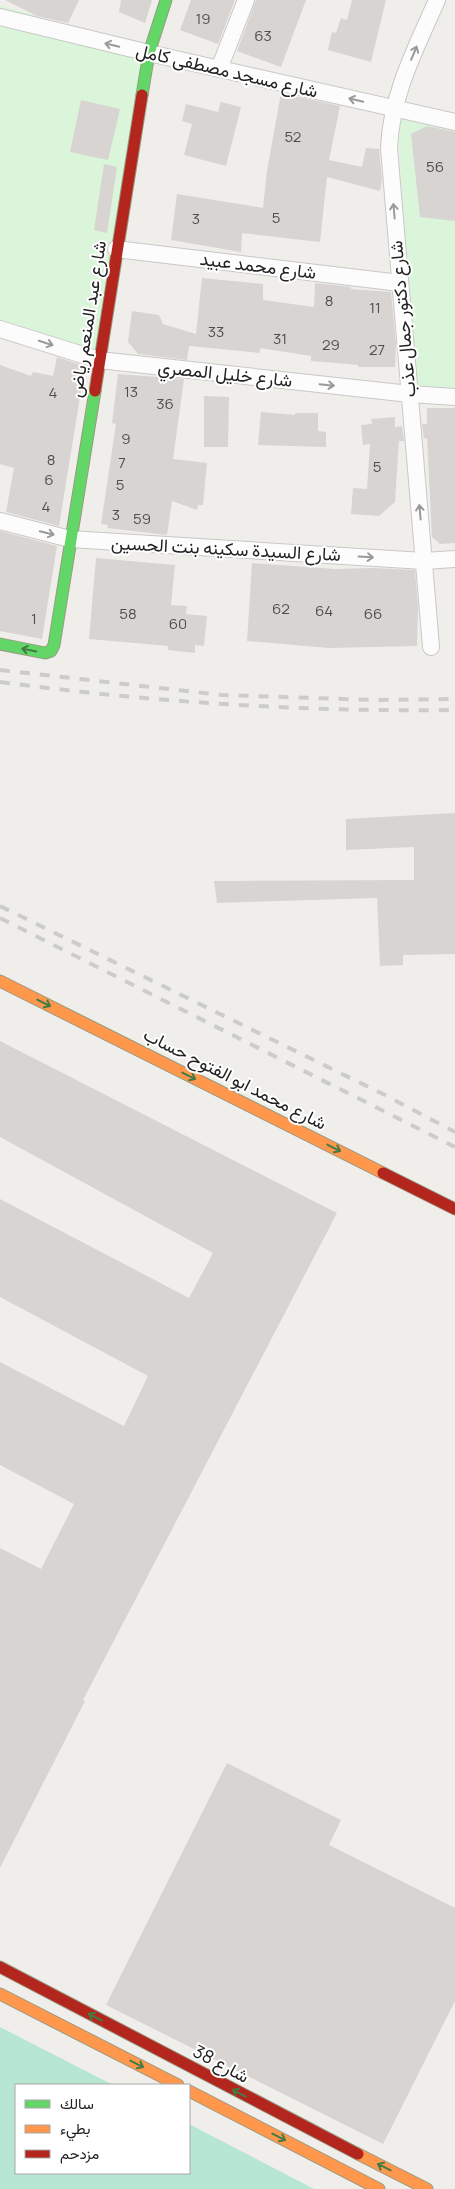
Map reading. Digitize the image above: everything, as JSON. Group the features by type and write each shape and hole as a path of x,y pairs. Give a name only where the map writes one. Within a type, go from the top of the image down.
{"street":[{"name":"شارع عبد المنعم رياض","path":"0,644 45,653 51,651 54,645 116,249 149,53 166,0"},
{"path":"218,69 246,0"},
{"name":"شارع دكتور جمال عذب","path":"431,647 389,148 393,108 437,0"},
{"name":"شارع مسجد مصطفى كامل","path":"0,17 218,69 455,122"},
{"name":"شارع محمد عبيد","path":"116,249 400,283"},
{"name":"شارع خليل المصري","path":"0,329 99,360 410,394 455,397"},
{"name":"شارع السيدة سكينه بنت الحسين","path":"0,521 70,539 424,561 455,559"},
{"name":"شارع محمد ابو الفتوح حساب","path":"0,981 455,1209"},
{"name":"شارع 38","path":"0,1967 318,2134 428,2189"},
{"path":"0,1994 176,2084"},
{"path":"190,2092 379,2189"}],"green space":[{"path":"0,5 152,51 99,355 0,323"},
{"path":"396,107 455,120 455,395 416,394"},
{"path":"0,2027 111,2084 15,2084 15,2174 190,2174 190,2125 314,2189 0,2189"}],"building":[{"path":"5,0 79,0 68,23 37,16"},
{"path":"121,0 152,0 145,23 119,12"},
{"path":"191,0 235,0 218,44 180,30"},
{"path":"256,0 306,0 281,67 237,51"},
{"path":"352,0 386,0 371,62 328,50 332,32 336,33 341,18 347,20"},
{"path":"281,93 340,106 329,160 362,167 366,148 379,149 382,180 380,191 327,177 320,242 242,233 241,252 171,240 177,194 263,208 267,171"},
{"path":"81,100 120,109 108,160 70,152"},
{"path":"221,102 241,107 226,166 184,155 192,124 182,121 186,104 218,112"},
{"path":"427,126 455,132 455,221 420,217 411,134"},
{"path":"104,164 117,167 107,233 94,230"},
{"path":"202,278 263,284 263,300 314,307 315,283 351,287 351,289 391,292 396,344 395,367 358,367 358,365 311,361 311,356 260,348 260,353 189,346 187,360 138,354 128,342 132,311 159,315 163,324 196,334"},
{"path":"57,357 85,366 59,526 6,512 14,468 0,464 0,365 31,376 33,372 53,376"},
{"path":"118,374 184,379 173,459 207,463 203,505 198,505 197,510 172,501 167,535 107,528 108,525 101,524 116,424 112,423"},
{"path":"204,396 229,397 228,447 204,447"},
{"path":"427,408 455,408 455,543 440,544 432,537 427,438 424,439 422,424 427,424"},
{"path":"261,412 295,415 295,413 318,413 318,431 326,432 326,447 258,445"},
{"path":"395,417 395,427 402,426 404,441 399,441 395,502 379,516 351,514 353,488 367,489 370,444 363,445 361,425 372,424 371,419"},
{"path":"0,531 57,546 42,639 0,631"},
{"path":"96,558 175,565 171,605 187,606 186,614 207,616 204,646 195,645 195,653 168,650 168,646 89,639"},
{"path":"252,563 335,569 415,570 418,607 417,646 329,648 247,641"},
{"path":"455,813 455,954 403,955 403,965 380,966 377,898 217,903 214,881 414,880 414,847 346,850 346,819"},
{"path":"0,1041 337,1213 83,1700 85,1701 0,1868 0,1548 41,1569 74,1504 0,1465 0,1362 124,1426 148,1376 0,1297 0,1199 189,1298 213,1253 0,1137"},
{"path":"227,1763 341,1820 329,1845 455,1908 455,2001 383,2144 106,2005"}],"railway":[{"path":"0,670 222,695 374,700 455,699"},
{"path":"0,682 113,695 227,704 341,709 455,710"},
{"path":"0,906 383,1094 455,1132"},
{"path":"0,918 455,1147"}],"traffic: fast":[{"path":"142,95 149,53 166,0"},
{"path":"0,644 45,653 51,651 54,645 95,391"}],"traffic: slow":[{"path":"0,981 383,1173"},
{"path":"0,1994 176,2084"},
{"path":"190,2092 379,2189"},
{"path":"358,2154 427,2189"}],"traffic: jam":[{"path":"95,391 142,95"},
{"path":"383,1173 455,1209"},
{"path":"0,1967 358,2154"}]}
